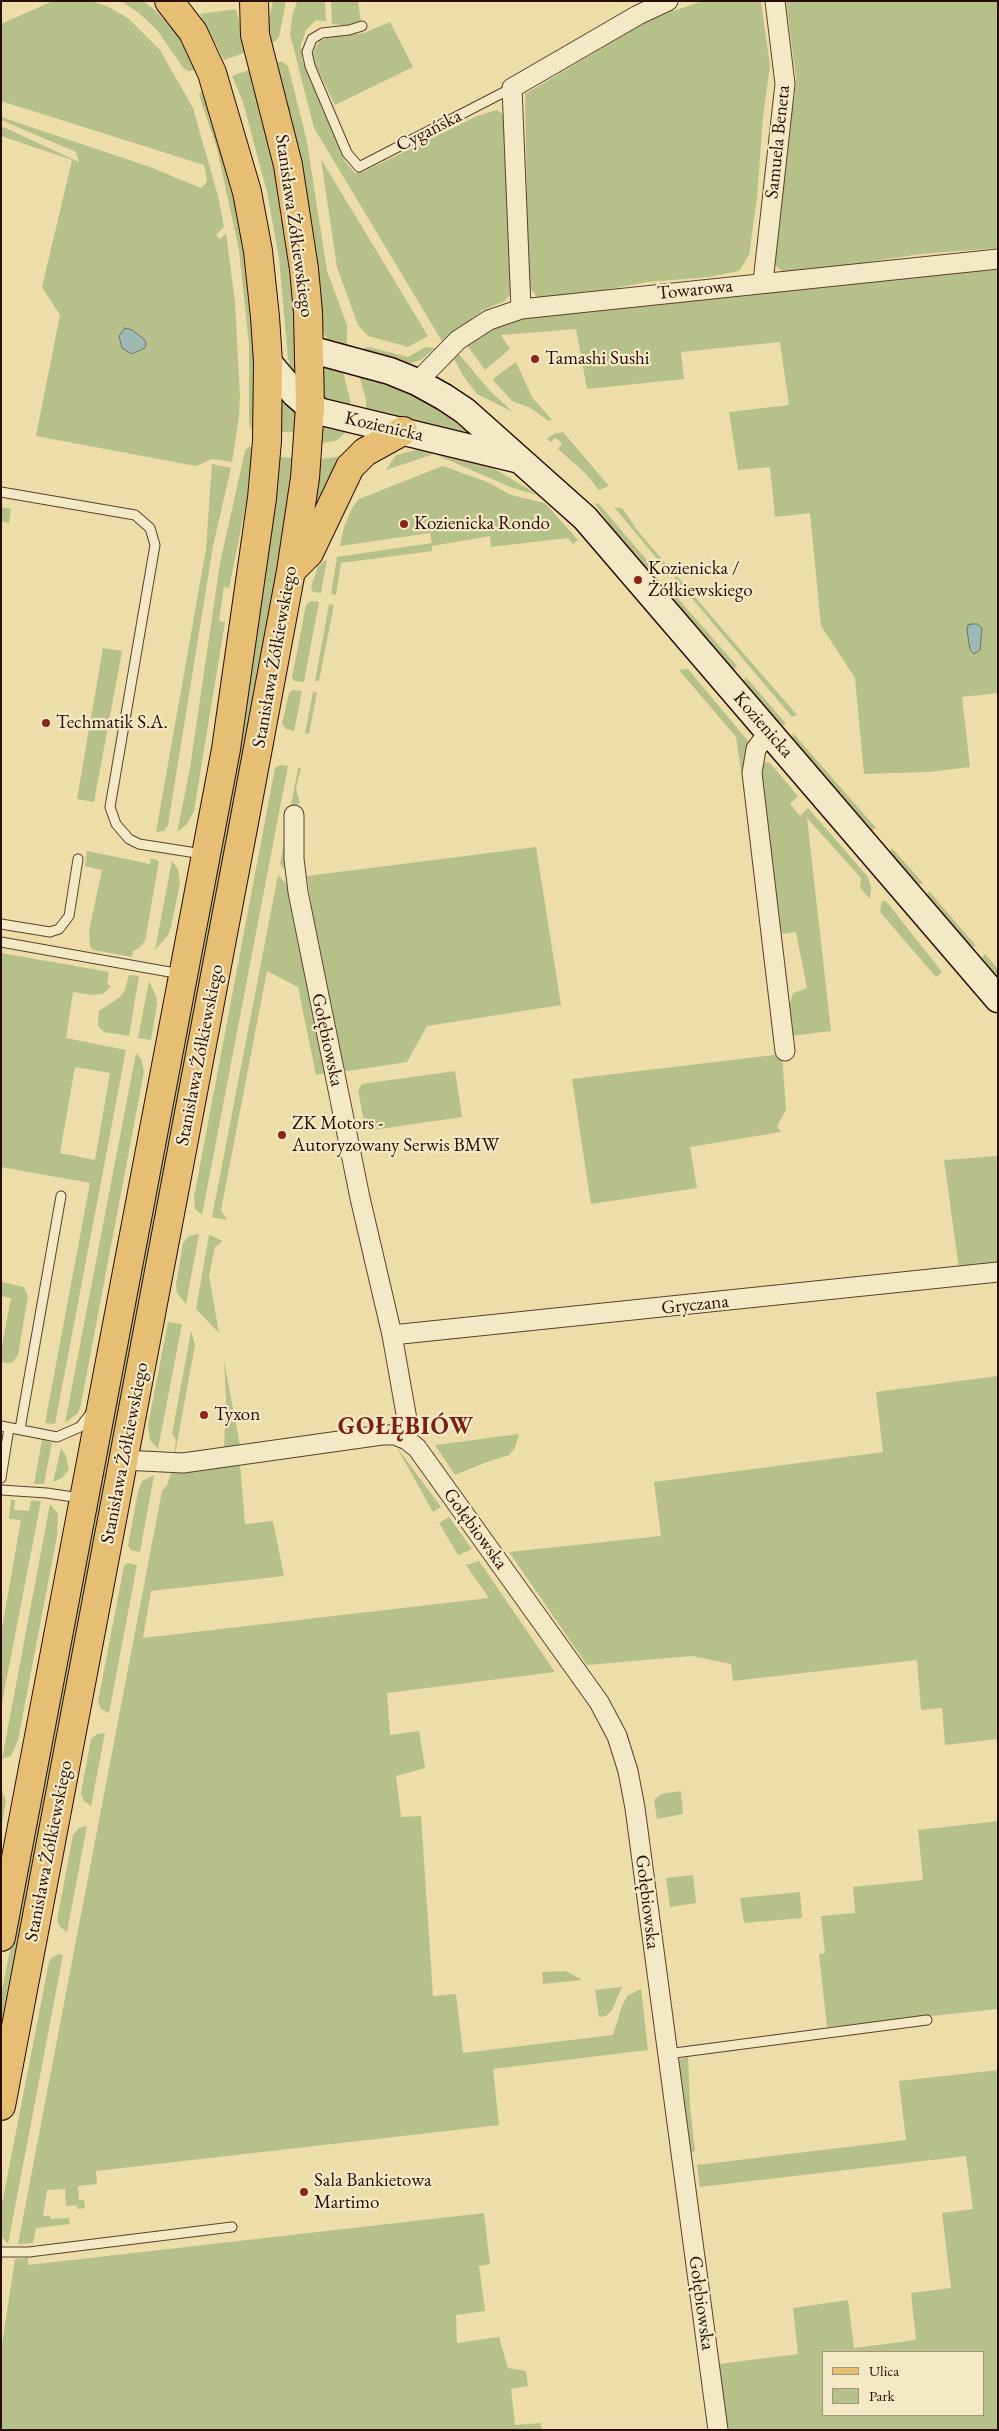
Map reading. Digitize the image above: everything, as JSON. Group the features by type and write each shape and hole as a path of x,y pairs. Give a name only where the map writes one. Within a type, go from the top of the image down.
{"main road":[{"name":"Stanisława Żółkiewskiego","path":"1,1937 226,749 262,498 267,434 268,362 258,251 247,192 232,134 201,46 183,18 169,1"},
{"name":"Stanisława Żółkiewskiego","path":"1,2106 291,571 305,478 310,407 309,349 304,270 295,204 279,124 255,35 254,1"},
{"name":"Kozienicka","path":"309,349 390,371 418,382 465,411 585,518 998,998"},
{"name":"Kozienicka","path":"268,362 295,394 310,407 322,412 519,460"},
{"path":"291,571 309,553 350,467 365,452 403,431"}],"street":[{"name":"Cygańska","path":"512,88 638,15 668,1"},
{"name":"Samuela Beneta","path":"763,282 785,84 774,1"},
{"path":"512,88 521,308"},
{"name":"Towarowa","path":"418,382 458,340 489,320 521,308 998,259"},
{"path":"769,732 756,749 752,773 786,1051"},
{"name":"Gołębiowska","path":"294,815 294,859 309,951 360,1198 392,1335 408,1426 407,1440 417,1448 598,1702 617,1736 628,1771 635,1808 718,2430"},
{"name":"Gryczana","path":"392,1335 998,1272"},
{"path":"123,1460 183,1463 382,1435 396,1435 407,1440"}],"lane":[{"name":"Cygańska","path":"362,26 349,30 322,33 312,40 307,52 310,66 347,153 359,166 512,88"},
{"path":"1,492 136,515 150,528 155,545 110,807 116,824 129,840 139,844 206,854"},
{"path":"1,924 50,932 59,930 69,916 78,858"},
{"path":"1,942 184,975"},
{"path":"20,1429 61,1196"},
{"path":"1,1478 5,1427 57,1436 74,1430 87,1420 105,1390"},
{"path":"1,1490 47,1492 84,1499"},
{"path":"667,2054 928,2020"},
{"path":"1,2252 29,2252 232,2227"}],"green space":[{"path":"53,1 94,2 107,6 128,18 160,50 193,108 218,196 224,227 216,235 220,239 226,233 235,302 240,397 232,462 212,459 196,466 36,436 60,315 42,287 72,160 1,136 1,126 79,162 76,152 1,120 1,117 150,167 201,188 207,179 204,165 1,101 1,24"},
{"path":"121,1 143,1 155,10 178,36 199,70 189,71 184,69 157,30 140,14"},
{"path":"273,1 286,1 279,37 269,46 268,24"},
{"path":"297,1 325,1 326,21 316,20 306,30 300,48 303,49 302,60 346,163 355,173 363,172 477,116 497,110 504,115 513,291 505,301 483,310 443,343 314,128 290,34 292,17"},
{"path":"331,1 358,1 361,22 351,26 332,24"},
{"path":"703,1 761,1 770,66 763,117 757,198 749,255 739,271 709,277 648,282 576,295 537,297 530,288 528,281 525,94 641,25 670,12"},
{"path":"786,1 998,1 998,248 921,254 786,274 774,264 788,122 795,96 796,78"},
{"path":"236,9 247,52 224,60 200,14"},
{"path":"390,22 413,67 335,105 312,58 316,46 320,41 330,37 364,33"},
{"path":"281,61 288,66 307,142 327,271 347,325 347,349 327,339 321,328 275,63"},
{"path":"252,69 273,155 292,276 298,379 293,376 288,358 279,258 267,192 243,102 232,76"},
{"path":"204,87 241,220 255,334 257,431 251,429 249,423 249,345 239,250 217,149 199,95"},
{"path":"321,159 428,336 408,347 368,336 358,325 337,267"},
{"path":"998,266 998,693 962,697 970,767 928,772 864,774 855,678 821,626 810,513 775,517 770,467 738,470 729,412 789,405 780,342 681,352 684,379 587,389 576,329 501,335 510,349 485,370 467,345 469,340 488,325 529,317"},
{"path":"369,347 408,357 425,347 435,348 421,360 408,364 362,352 364,348"},
{"path":"457,352 491,392 513,412 477,394 464,377 453,357"},
{"path":"516,362 532,397 552,420 548,421 531,408 512,401 494,381 494,378"},
{"path":"322,365 342,367 351,404 350,410 323,403"},
{"path":"358,371 406,387 510,457 366,414 366,400"},
{"path":"279,394 297,409 297,432 279,432"},
{"path":"322,425 346,428 345,433 336,441 321,443"},
{"path":"563,432 609,486 599,490 585,473 558,449 562,443 555,438 551,442 547,439 554,434"},
{"path":"433,446 488,465 540,496 513,488 434,454 386,470 396,455"},
{"path":"248,447 255,447 252,474 229,588 224,587 219,621 225,622 194,811 187,824 177,832 190,768 220,563 245,451"},
{"path":"346,452 312,534 320,459 336,457"},
{"path":"277,457 295,458 288,526 1,2040 1,1995 24,1880"},
{"path":"212,464 231,468 213,546 168,825 164,831 156,832 206,549"},
{"path":"443,466 487,482 511,495 545,503 578,540 573,544 568,538 491,547 490,536 432,546 432,551 341,563 336,595 331,594 337,557 432,543 430,533 340,546 344,527 352,508 359,499"},
{"path":"598,503 656,571 652,575 616,533 595,504"},
{"path":"1,507 11,509 9,523 1,521"},
{"path":"614,507 623,509 637,530 666,564 664,567"},
{"path":"327,559 321,593 313,592 311,587 318,566"},
{"path":"677,576 797,715 792,717 674,577"},
{"path":"667,586 737,666 733,670 663,590"},
{"path":"311,601 319,602 304,682 294,681 292,677 306,605"},
{"path":"329,604 334,605 319,681 315,681"},
{"path":"103,648 122,651 94,802 77,799"},
{"path":"688,669 748,741 747,798 745,798 736,737 679,670"},
{"path":"746,677 786,724 781,726 744,681"},
{"path":"293,690 302,691 294,731 286,729 282,724 289,693"},
{"path":"313,692 317,692 309,734 305,733"},
{"path":"793,733 876,828 870,831 792,739"},
{"path":"761,762 770,763 798,796 790,804 800,816 808,808 868,877 871,888 870,899 860,888 861,878 807,818 831,1031 791,1036 788,1010 793,993 807,988 796,932 782,934 776,917 756,770"},
{"path":"279,765 288,766 202,1215 195,1209 194,1197 275,768"},
{"path":"298,768 301,768 296,789 300,803 293,807 290,876 280,864"},
{"path":"536,847 561,1005 427,1026 407,1062 341,1072 318,952 307,876"},
{"path":"892,848 923,883 917,885 889,853"},
{"path":"87,851 150,864 151,858 159,861 145,941 139,948 133,951 132,957 93,950 90,946 89,931 102,870 85,866"},
{"path":"172,861 178,869 180,883 171,927 168,935 155,950"},
{"path":"278,875 290,888 327,1073 316,1075 298,987 267,971 221,1210 227,1220 212,1217"},
{"path":"929,891 976,946 971,947 926,895"},
{"path":"882,901 886,901 942,972 936,977 880,912"},
{"path":"1,953 109,972 107,984 111,986 103,994 92,995 73,992 66,1038 126,1050 55,1424 45,1423 90,1183 1,1167","holes":["75,1067 110,1073 95,1160 60,1153"]},
{"path":"985,954 998,969 998,979 981,960"},
{"path":"129,975 139,976 129,1036 104,1032 98,1026 99,1011 120,997 125,990"},
{"path":"149,981 156,996 157,1004 151,1040 138,1038"},
{"path":"136,1053 141,1059 144,1072 81,1404 78,1413 65,1423"},
{"path":"782,1054 786,1110 777,1126 781,1132 690,1147 697,1188 591,1204 572,1079"},
{"path":"455,1071 462,1117 366,1131 358,1091 362,1084"},
{"path":"998,1156 998,1265 959,1269 944,1160"},
{"path":"199,1234 186,1304 177,1293 176,1285 183,1243 189,1236"},
{"path":"209,1235 223,1241 215,1247 209,1276 219,1333 196,1309"},
{"path":"1,1282 24,1287 28,1296 18,1355 13,1362 8,1363 1,1362 1,1351 11,1298 1,1296"},
{"path":"168,1322 182,1324 158,1449 150,1440 148,1425"},
{"path":"191,1331 195,1345 174,1454 176,1440 172,1434"},
{"path":"224,1360 240,1446 224,1449 226,1398"},
{"path":"998,1376 998,1739 945,1745 942,1708 921,1710 917,1660 733,1681 731,1664 692,1656 587,1665 509,1552 661,1536 654,1482 883,1452 876,1392"},
{"path":"519,1434 515,1448 509,1455 455,1475 435,1445"},
{"path":"42,1440 52,1443 44,1484 34,1484"},
{"path":"396,1446 441,1507 433,1512"},
{"path":"61,1448 66,1456 69,1469 62,1478 53,1482"},
{"path":"240,1465 245,1524 273,1521 284,1576 151,1591 143,1638 489,1598 466,1565 479,1561 555,1672 387,1693 390,1735 419,1731 425,1768 396,1776 401,1817 421,1816 433,1996 456,1994 463,2053 613,2035 627,1996 641,1989 648,2050 493,2069 499,2125 96,2171 97,2184 78,2186 79,2200 84,2200 85,2208 78,2209 76,2205 66,2206 65,2189 47,2190 43,2216 50,2216 51,2219 69,2218 70,2224 36,2228 33,2243 18,2244 162,1491 167,1485 171,1473"},
{"path":"154,1475 140,1552 131,1550 128,1546 138,1492 142,1481"},
{"path":"11,1500 15,1500 14,1510 29,1511 31,1501 41,1501 1,1708 1,1634 21,1520 9,1519"},
{"path":"50,1504 58,1514 57,1536 18,1740 11,1756 2,1759"},
{"path":"449,1517 472,1549 458,1555 439,1523"},
{"path":"127,1563 137,1565 109,1713 101,1709 98,1702 124,1566"},
{"path":"105,1733 91,1806 84,1801 81,1793 91,1739 97,1734"},
{"path":"1,1789 6,1801 1,1827"},
{"path":"681,1791 683,1814 657,1819 654,1800 661,1794"},
{"path":"998,1821 998,2009 827,2027 819,1954 825,1953 821,1916 855,1913 853,1887 923,1880 918,1830"},
{"path":"87,1826 67,1932 60,1927 57,1920 73,1835 79,1828"},
{"path":"693,1875 696,1903 670,1907 666,1878"},
{"path":"800,1892 802,1918 744,1923 740,1898"},
{"path":"59,1954 63,1955 8,2244 1,2236 1,2209 49,1962 51,1958"},
{"path":"566,1971 582,1980 543,1984 542,1972"},
{"path":"622,1987 612,2010 606,2016 599,2017 595,1990"},
{"path":"688,2056 690,2106 695,2151 691,2152 678,2060"},
{"path":"998,2070 998,2430 728,2430 719,2364 798,2354 793,2308 848,2300 854,2348 916,2340 911,2293 951,2288 942,2213 973,2209 966,2156 700,2187 697,2165 906,2140 899,2081"},
{"path":"484,2213 490,2264 479,2266 485,2311 456,2315 457,2343 499,2337 508,2368 526,2371 528,2386 511,2389 515,2425 541,2423 542,2430 1,2430 1,2351 15,2259 28,2258 28,2265"}],"water":[{"path":"125,328 132,330 144,339 146,343 145,348 132,354 122,348 119,336"},
{"path":"978,624 982,629 980,650 974,654 970,650 967,630 968,625"}],"place":[{"name":"Tamashi Sushi","path":"535,359"},
{"name":"Kozienicka Rondo","path":"404,524"},
{"name":"Kozienicka / Żółkiewskiego","path":"638,580"},
{"name":"Techmatik S.A.","path":"46,723"},
{"name":"ZK Motors - Autoryzowany Serwis BMW","path":"282,1135"},
{"name":"Tyxon","path":"204,1415"},
{"name":"Sala Bankietowa Martimo","path":"304,2192"}],"district":[{"name":"GOŁĘBIÓW","path":"406,1427"}]}
